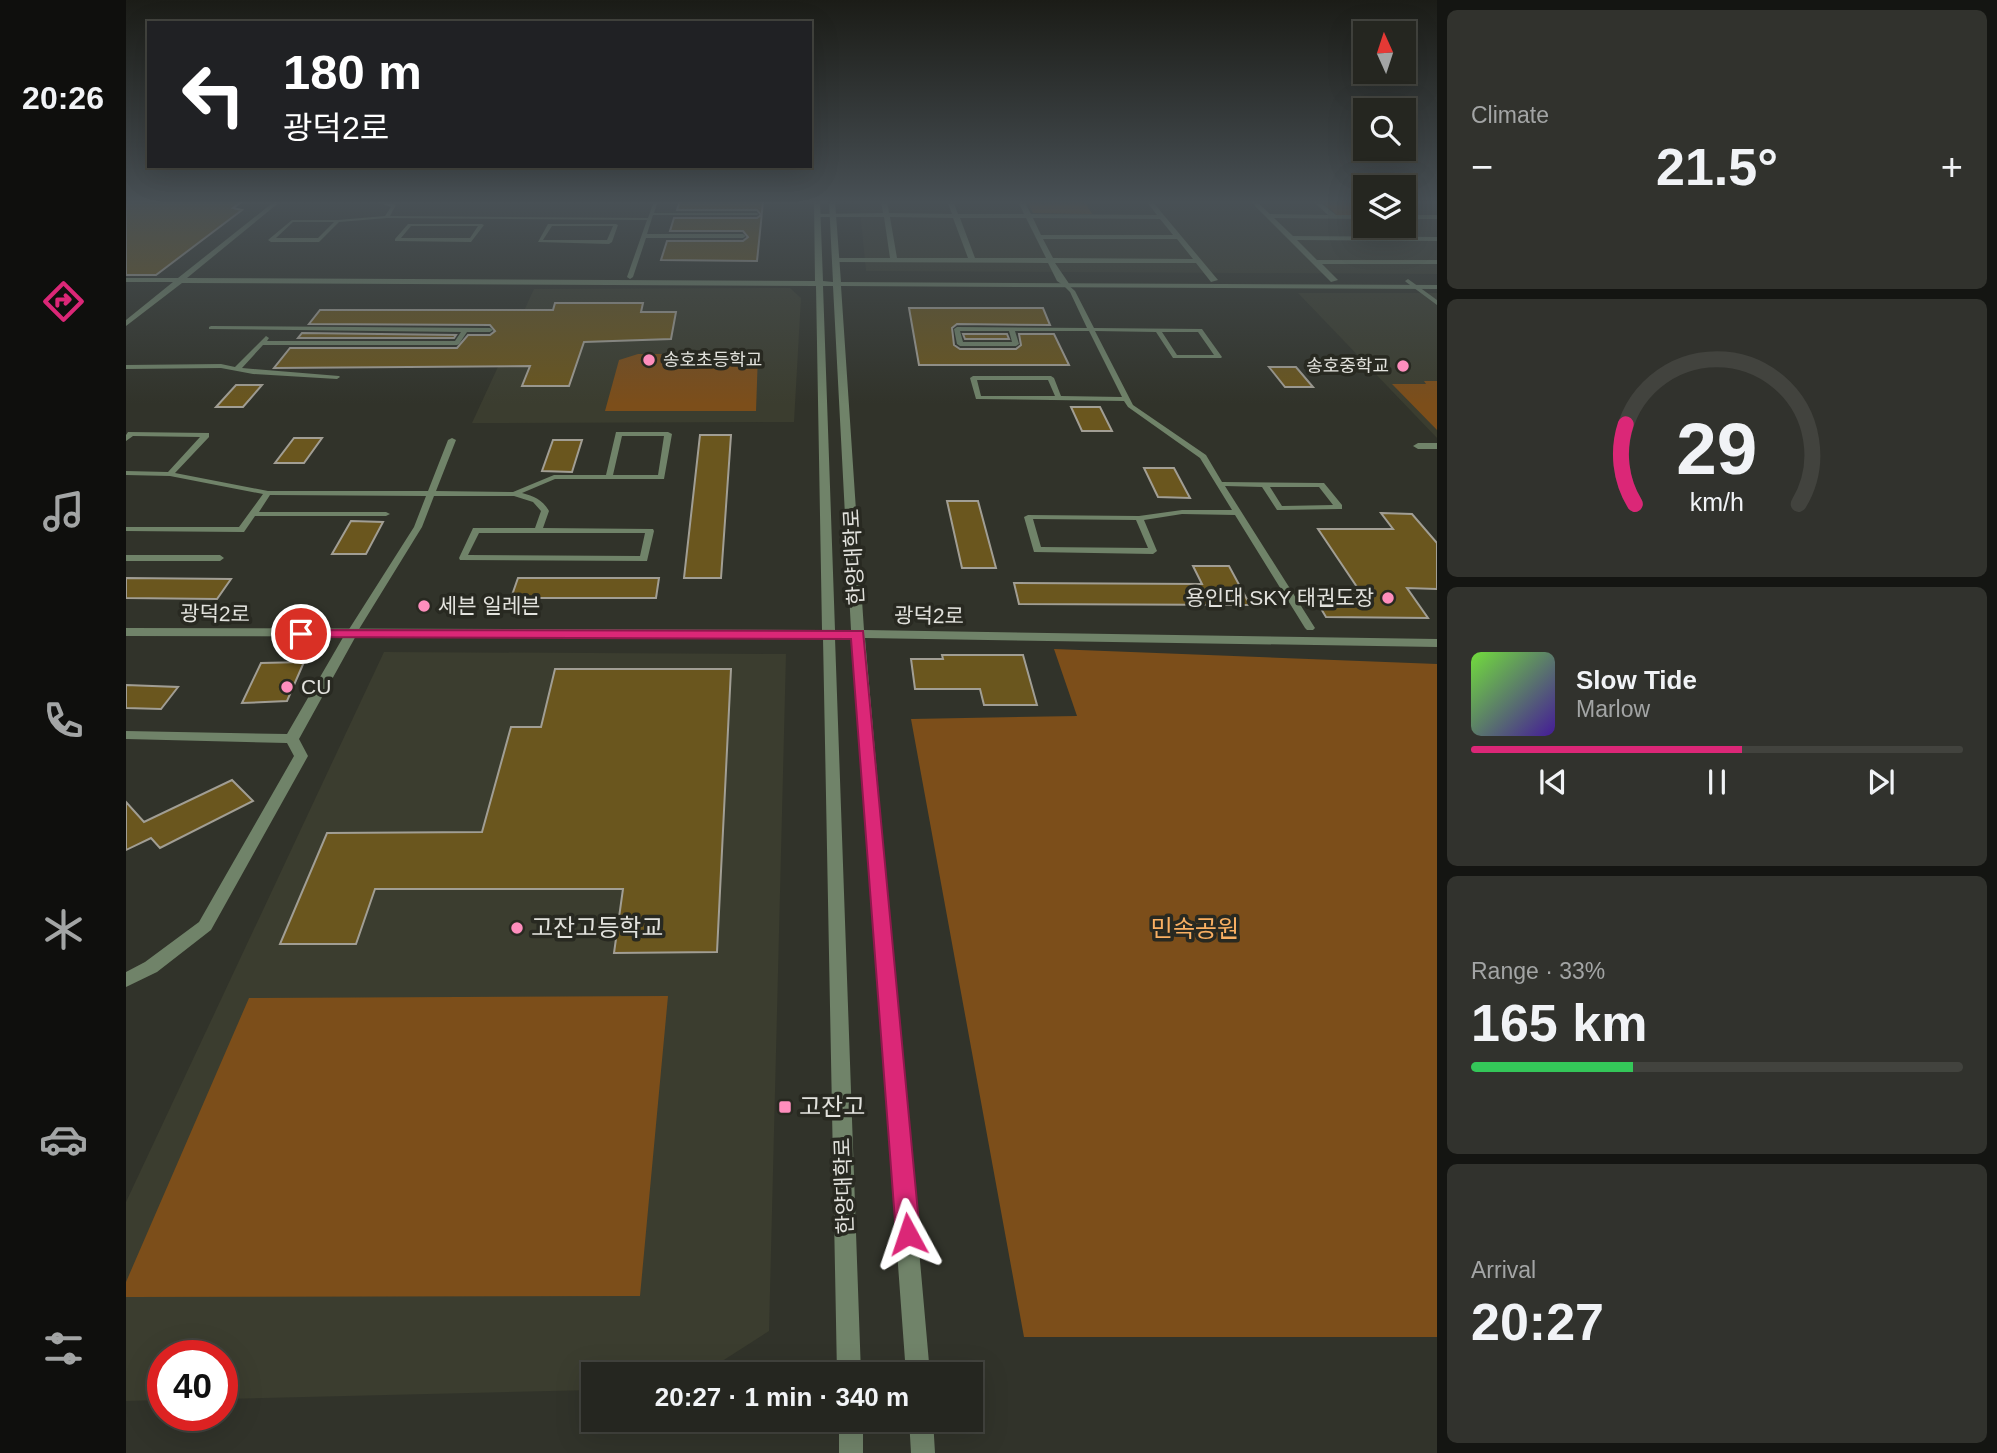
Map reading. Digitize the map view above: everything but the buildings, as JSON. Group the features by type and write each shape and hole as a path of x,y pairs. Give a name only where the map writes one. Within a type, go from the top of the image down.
{"street":[{"path":"126,324 195,269"},
{"name":"한양대학로","path":"820,269 849,1362"},
{"name":"한양대학로","path":"838,269 858,634 917,1362"},
{"path":"1056,269 1063,282"},
{"path":"1205,269 1214,280"},
{"path":"1323,269 1334,280"},
{"path":"126,274 819,281"},
{"path":"126,280 1063,282 1437,287"},
{"path":"1063,282 1437,281"},
{"path":"1418,446 1437,446"},
{"name":"광덕2로","path":"126,632 858,634 1437,643"},
{"path":"292,739 351,634"},
{"path":"126,735 292,739"},
{"path":"126,980 151,967 205,926 301,756 292,739"},
{"path":"851,1432 852,1453"},
{"path":"922,1432 923,1453"}],"lane":[{"path":"630,277 633,269"},
{"path":"1408,281 1437,303"},
{"path":"1063,282 1072,291 1130,406 1203,457 1310,628"},
{"path":"211,328 490,330"},
{"path":"237,369 275,328"},
{"path":"1011,329 1016,344 960,344 957,329 1011,329 1092,330 1158,330 1200,330 1219,357 1175,357 1158,330"},
{"path":"261,343 457,343 465,330"},
{"path":"126,367 180,365 337,377"},
{"path":"1059,399 1051,378 973,378 978,398 1059,399 1127,399"},
{"path":"514,494 554,477 609,477 661,477 668,433 619,434 609,477"},
{"path":"126,439 131,434 206,435 170,474"},
{"path":"351,634 418,527 452,440"},
{"path":"126,473 170,474 268,493 514,494 532,498 542,504 545,510 538,530"},
{"path":"1220,484 1264,484 1321,485 1339,508 1280,508 1264,484"},
{"path":"126,530 241,530 268,493"},
{"path":"1139,519 1153,551 1037,550 1028,517 1139,519 1182,512 1238,513"},
{"path":"252,514 386,514"},
{"path":"475,530 538,530 638,531 650,531 644,559 463,558 475,530"},
{"path":"126,558 220,558"}],"shaded area":[{"path":"866,269 1437,269 1437,274 866,271"},
{"name":"송호초등학교","path":"790,288 801,298 794,422 472,423 534,289"},
{"name":"송호중학교","path":"1298,293 1437,293 1437,438"},
{"name":"고잔고등학교","path":"384,652 786,654 769,1331 721,1362 581,1362 581,1390 238,1399 238,1340 147,1340 147,1400 126,1401 126,1202"}],"green space":[{"path":"638,354 758,354 756,411 605,411 619,360"},
{"path":"1424,381 1437,381 1437,430 1392,384 1426,384"},
{"name":"민속공원","path":"1054,649 1437,664 1437,1337 1024,1337 911,719 1077,716"},
{"path":"668,996 640,1296 126,1297 126,1282 249,998"}],"place":[{"name":"송호초등학교","path":"649,360"},
{"name":"송호중학교","path":"1403,366"},
{"name":"용인대 SKY 태권도장","path":"1388,598"},
{"name":"세븐 일레븐","path":"424,606"},
{"name":"CU","path":"287,687"},
{"name":"고잔고등학교","path":"517,928"},
{"name":"고잔고","path":"785,1107"}],"route":[{"path":"301,634 858,634 908,1234"}]}
